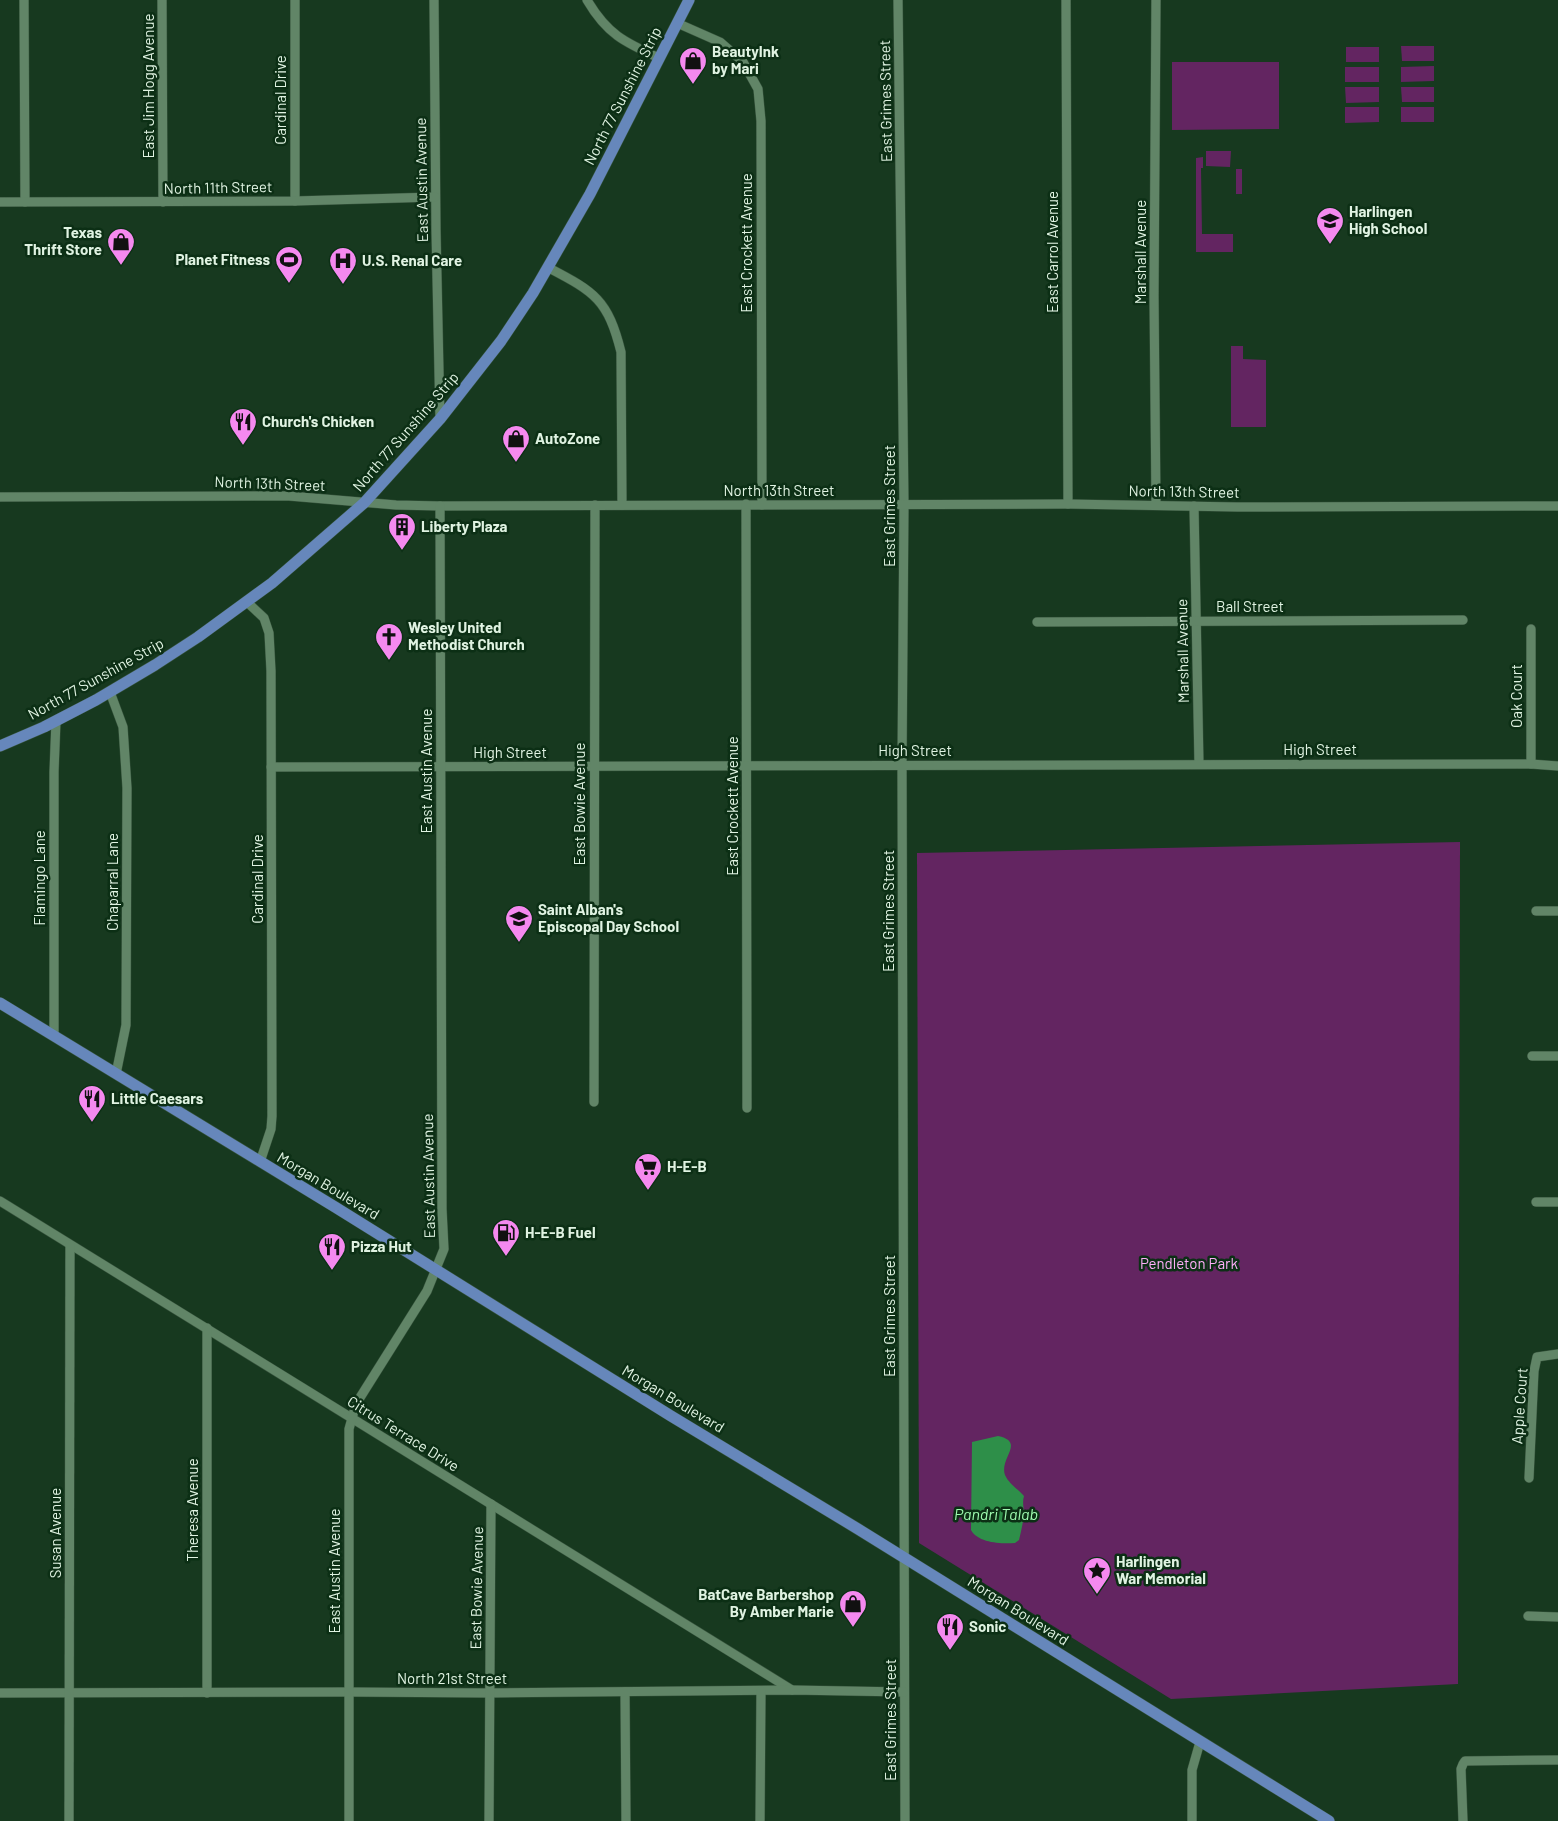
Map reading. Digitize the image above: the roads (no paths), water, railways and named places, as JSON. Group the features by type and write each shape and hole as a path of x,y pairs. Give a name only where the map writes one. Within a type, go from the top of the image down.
{"main road":[{"name":"North 77 Sunshine Strip","path":"0,746 56,721 110,692 177,651 247,602 304,556 364,503 440,419 501,341 549,268 590,194 690,0"},
{"name":"Morgan Boulevard","path":"0,1003 905,1558 1329,1821"}],"street":[{"path":"24,0 25,202"},
{"name":"East Jim Hogg Avenue","path":"162,0 163,202"},
{"name":"Cardinal Drive","path":"295,201 296,0"},
{"name":"East Austin Avenue","path":"434,0 435,197 440,419"},
{"path":"587,0 607,28 626,42 659,58"},
{"name":"East Grimes Street","path":"898,0 904,504 902,765 905,1821"},
{"name":"East Carrol Avenue","path":"1066,0 1068,504"},
{"name":"Marshall Avenue","path":"1156,0 1154,296 1156,504"},
{"name":"East Crockett Avenue","path":"677,23 720,42 743,62 758,89 761,121 762,505"},
{"name":"North 11th Street","path":"0,202 295,201 435,197"},
{"path":"549,268 595,295 608,311 615,329 621,352 622,505"},
{"name":"North 13th Street","path":"0,497 290,496 396,506 746,504 1558,506"},
{"name":"East Crockett Avenue","path":"746,504 747,1108"},
{"name":"East Austin Avenue","path":"349,1821 349,1429 356,1404 427,1291 444,1250 442,1208 440,506"},
{"name":"East Bowie Avenue","path":"594,1102 593,766 595,506"},
{"name":"Marshall Avenue","path":"1194,506 1199,764"},
{"name":"Cardinal Drive","path":"247,602 264,618 269,633 272,670 272,1116 271,1129 260,1162"},
{"name":"Ball Street","path":"1037,622 1462,620"},
{"name":"Oak Court","path":"1531,629 1531,764"},
{"name":"Chaparral Lane","path":"110,692 123,727 127,788 126,1025 116,1074"},
{"name":"Flamingo Lane","path":"54,1036 54,772 56,721"},
{"name":"High Street","path":"272,767 1199,764 1531,764 1558,766"},
{"path":"1536,911 1558,911"},
{"path":"1532,1056 1558,1056"},
{"name":"Citrus Terrace Drive","path":"0,1201 792,1690"},
{"path":"1536,1202 1558,1202"},
{"name":"Susan Avenue","path":"69,1821 70,1245"},
{"name":"Theresa Avenue","path":"207,1328 207,1693"},
{"name":"Apple Court","path":"1529,1478 1534,1371 1537,1357 1558,1354"},
{"name":"East Bowie Avenue","path":"489,1821 491,1504"},
{"path":"1528,1616 1558,1617"},
{"name":"North 21st Street","path":"0,1693 489,1693 792,1690 904,1692"},
{"path":"760,1821 761,1691"},
{"path":"625,1692 626,1821"},
{"path":"1192,1821 1192,1770 1200,1742"},
{"path":"1462,1821 1462,1764 1465,1761 1558,1760"}],"water":[{"name":"Pandri Talab","path":"998,1436 1010,1442 1011,1446 1005,1463 1005,1475 1011,1484 1024,1496 1022,1527 1019,1540 1015,1543 997,1543 984,1540 971,1530 972,1442"}],"place":[{"name":"BeautyInk by Mari","path":"693,85"},
{"name":"Harlingen High School","path":"1330,245"},
{"name":"Texas Thrift Store","path":"121,266"},
{"name":"Planet Fitness","path":"289,284"},
{"name":"U.S. Renal Care","path":"343,285"},
{"name":"Church's Chicken","path":"243,446"},
{"name":"AutoZone","path":"516,463"},
{"name":"Liberty Plaza","path":"402,551"},
{"name":"Wesley United Methodist Church","path":"389,661"},
{"name":"Saint Alban's Episcopal Day School","path":"519,943"},
{"name":"Little Caesars","path":"92,1123"},
{"name":"H-E-B","path":"648,1191"},
{"name":"H-E-B Fuel","path":"506,1257"},
{"name":"Pizza Hut","path":"332,1271"},
{"name":"Harlingen War Memorial","path":"1097,1595"},
{"name":"BatCave Barbershop By Amber Marie","path":"853,1628"},
{"name":"Sonic","path":"950,1651"}],"park label":[{"name":"Pendleton Park","path":"1189,1264"}]}
